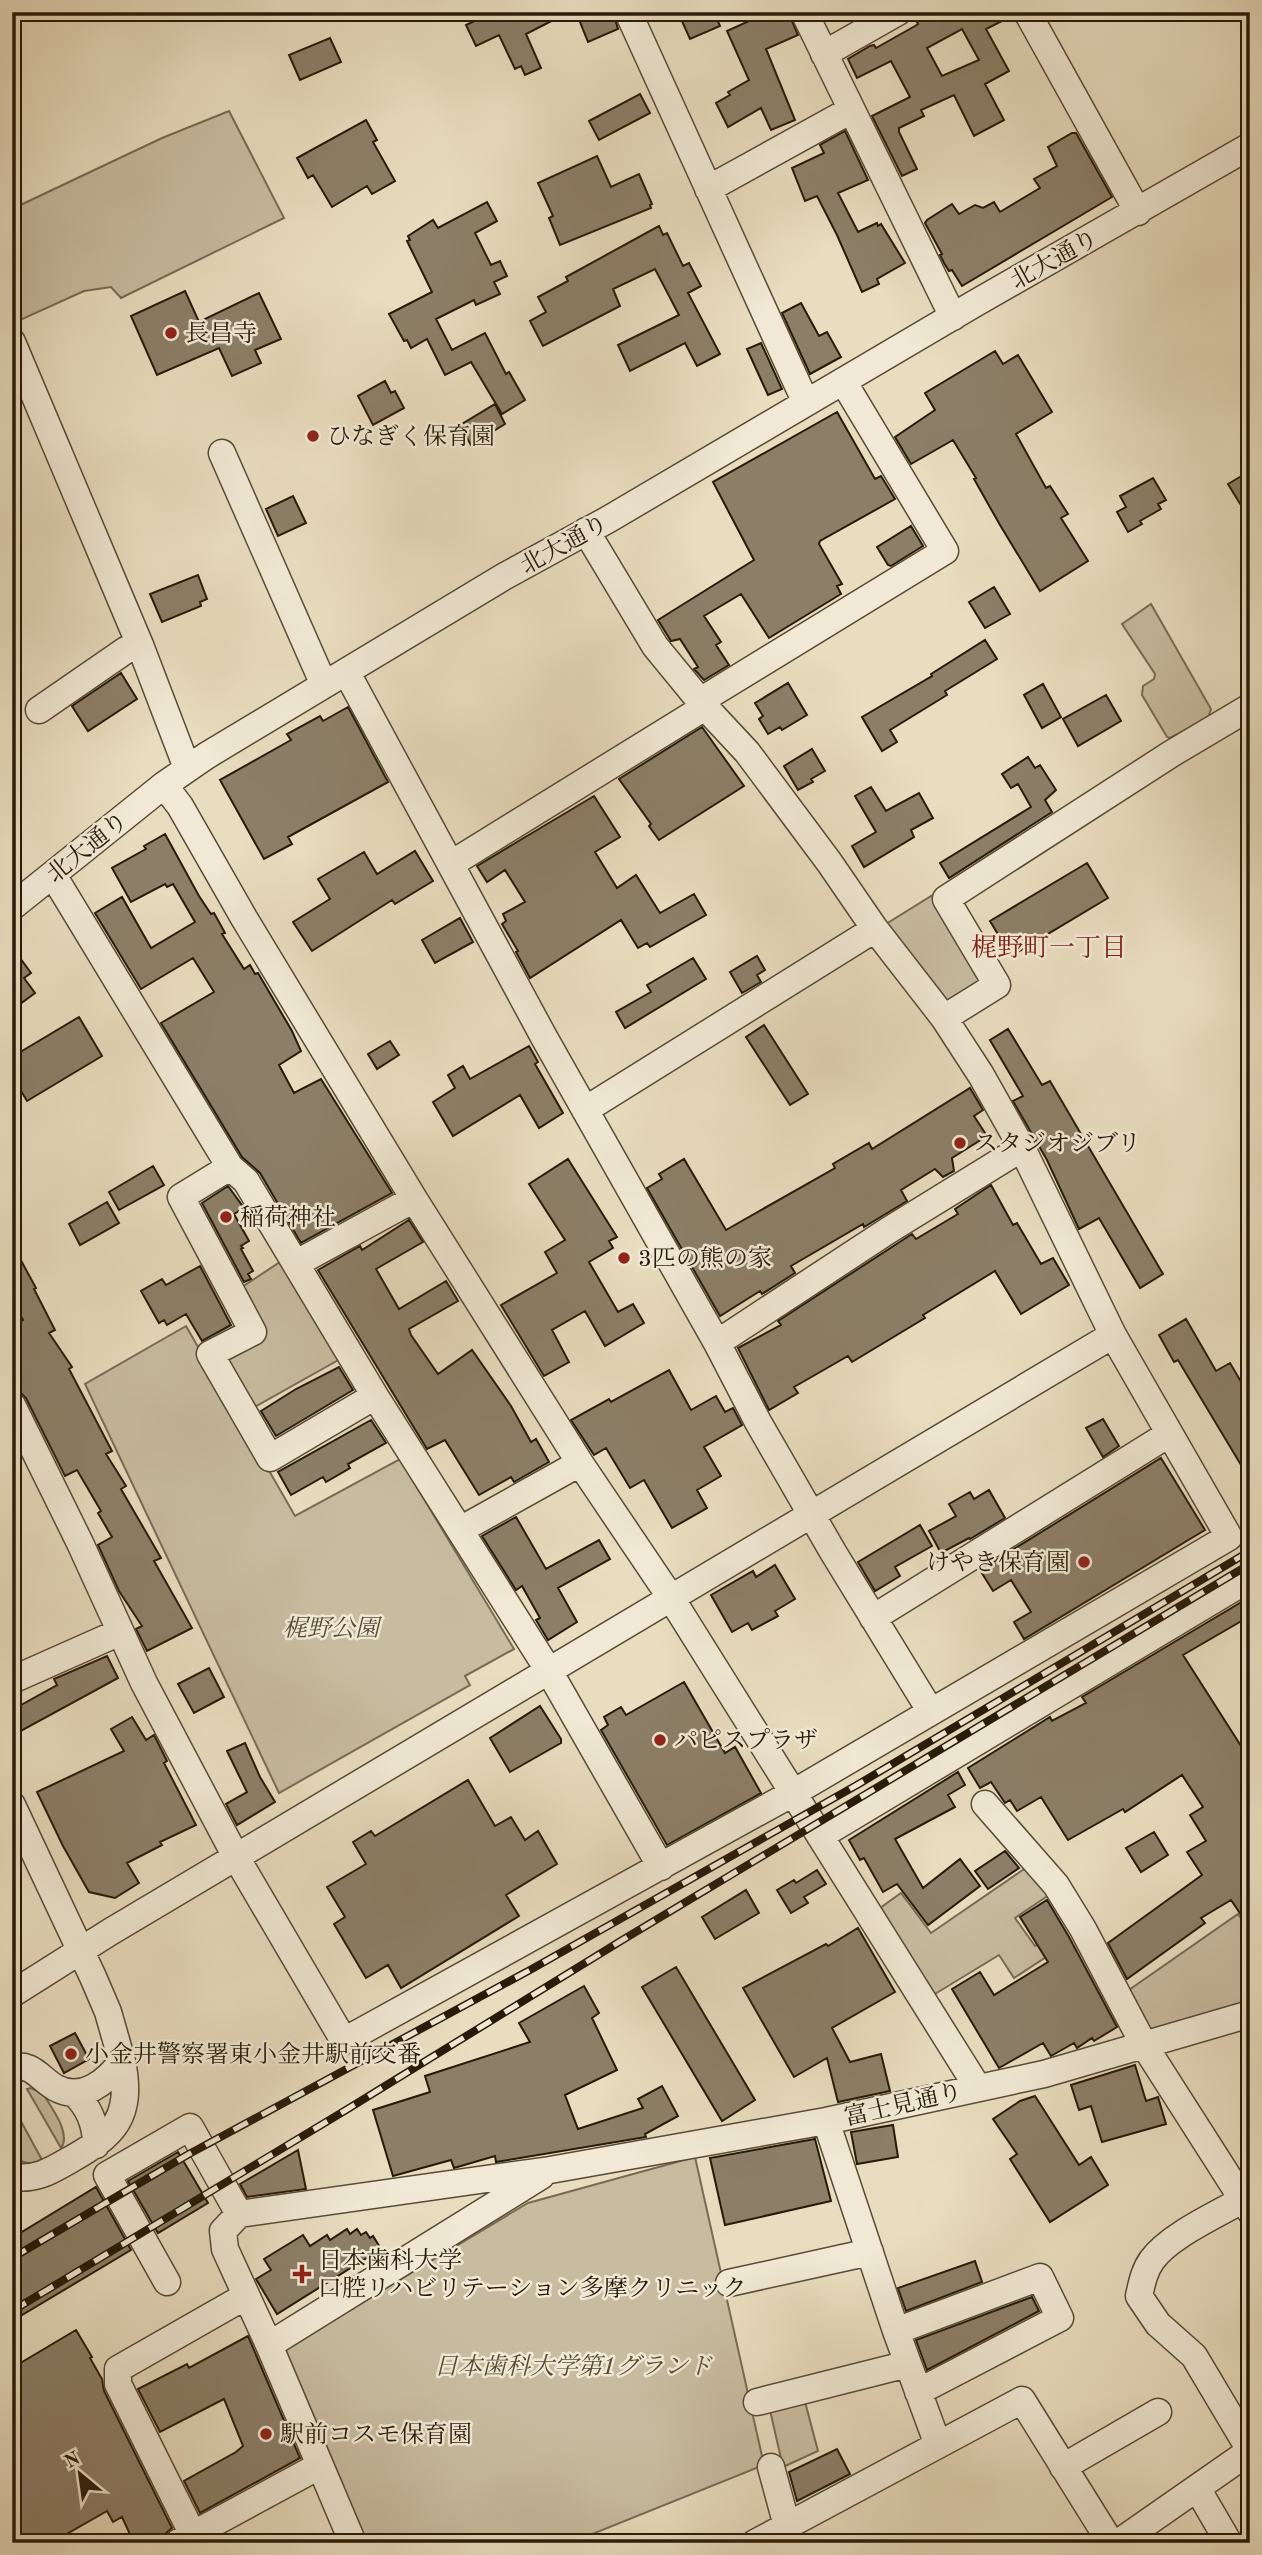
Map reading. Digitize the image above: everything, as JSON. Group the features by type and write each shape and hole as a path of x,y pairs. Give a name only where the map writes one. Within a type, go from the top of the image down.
{"street":[{"path":"628,12 806,403"},
{"path":"804,12 953,317"},
{"path":"824,54 898,12"},
{"path":"1027,12 1138,212"},
{"path":"708,189 851,110"},
{"name":"北大通り","path":"12,907 187,768 505,576 1250,146"},
{"path":"12,342 140,645 187,768"},
{"path":"451,864 946,551 843,381"},
{"path":"222,453 335,679 451,864 585,1110 717,1343 758,1422 873,1618 932,1712"},
{"path":"12,1405 23,1456 80,1543 144,1683 236,1857 344,2041 793,1793 1239,1531 1169,1434 1113,1335 1022,1148 981,1074 944,1018 875,929 747,752 655,646 586,531"},
{"path":"38,710 126,650 140,645"},
{"path":"944,1018 997,985 946,899 1171,754 1250,707"},
{"path":"164,785 180,806 244,918 414,1199 580,1464 671,1598 978,2088"},
{"path":"53,875 230,1167 246,1181 375,1396 549,1671 661,1867"},
{"path":"585,1110 875,929"},
{"path":"717,1343 1022,1148"},
{"path":"230,1167 181,1197 253,1332 210,1354 270,1458 375,1396"},
{"path":"297,1263 414,1199"},
{"path":"12,1994 80,1950 1113,1335"},
{"path":"873,1618 1169,1434"},
{"path":"460,1530 580,1464"},
{"path":"820,1836 1250,1578"},
{"path":"12,1680 120,1632"},
{"path":"985,1804 1056,1885 1083,1928 1144,2045 1246,2206 1174,2240 1153,2258 1144,2274 1139,2296 1158,2324 1194,2356 1250,2450 1118,2543"},
{"path":"12,1805 21,1849 80,1950 108,2012 127,2084 124,2106 113,2129 96,2145 44,2174 27,2179 12,2177"},
{"name":"富士見通り","path":"239,2214 550,2170 826,2121 1044,2074 1250,2014"},
{"path":"12,2068 27,2067 57,2089 74,2093 100,2085 122,2061"},
{"path":"74,2093 89,2111 96,2145"},
{"path":"826,2121 896,2331 938,2445"},
{"path":"167,2282 107,2175 190,2127 239,2214 223,2231 225,2249 353,2543"},
{"path":"269,2345 550,2170"},
{"path":"730,2283 870,2252"},
{"path":"896,2331 1040,2277 1060,2318 918,2392"},
{"path":"246,2296 118,2369 118,2384 189,2540 319,2466"},
{"path":"757,2402 908,2364"},
{"path":"755,2543 1022,2400 1111,2543"},
{"path":"1063,2467 1158,2412"},
{"path":"771,2467 787,2526"},
{"path":"1196,2488 1229,2543"}],"green space":[{"path":"229,111 284,218 121,298 111,287 84,291 18,321 12,303 12,209 162,138"},
{"path":"1151,604 1211,709 1208,718 1170,738 1142,695 1143,686 1154,679 1155,674 1122,624"},
{"path":"936,893 984,980 942,1004 886,924"},
{"path":"283,1260 342,1358 251,1409 222,1356 266,1332 242,1287"},
{"name":"梶野公園","path":"186,1326 295,1516 400,1459 514,1649 465,1676 470,1685 279,1793 85,1384"},
{"path":"1030,1865 1049,1895 1015,1918 1035,1946 1062,1930 1069,1942 1014,1978 999,1955 930,1997 876,1911 901,1893 931,1933"},
{"path":"1238,1914 1250,1932 1250,2002 1149,2030 1126,1992"},
{"path":"27,2089 42,2092 59,2120 64,2135 61,2148"},
{"path":"12,2105 41,2158 40,2162 24,2162 12,2152"},
{"name":"日本歯科大学第1グランド","path":"695,2157 764,2465 570,2543 360,2543 277,2353 528,2203"},
{"path":"804,2398 818,2451 783,2467 769,2406"}],"building":[{"path":"493,12 569,12 526,34 541,68 525,75 521,66 515,69 499,35 476,46 466,25"},
{"path":"576,12 613,12 618,29 588,42"},
{"path":"696,12 714,12 720,26 690,39 681,19"},
{"path":"756,12 788,12 798,35 766,49 795,120 771,130 761,108 728,127 716,103 730,95 728,92 749,80 727,31 758,17"},
{"path":"931,12 1011,12 1012,16 986,29 1009,71 985,84 1004,120 974,136 954,95 921,110 924,116 899,128 917,169 902,176 872,116 910,97 891,61 857,78 848,59 870,46 874,45 876,48 915,26 918,24 916,20","holes":["962,29 979,60 942,76 927,48"]},
{"path":"330,38 341,62 300,80 289,55"},
{"path":"640,94 650,113 599,140 589,121"},
{"path":"366,120 377,140 373,142 395,181 372,194 367,186 332,207 313,175 308,178 297,158"},
{"path":"845,131 868,180 838,193 858,232 877,223 878,226 881,224 905,263 877,279 879,284 862,292 817,196 805,201 792,168 824,153 820,145"},
{"path":"1076,133 1112,197 962,286 944,263 925,223 927,220 952,204 959,214 975,205 983,208 994,202 1000,212 1040,188 1034,179 1057,166 1048,147"},
{"path":"597,156 611,187 639,174 652,204 651,208 560,245 549,218 553,216 538,183"},
{"path":"487,202 497,221 475,233 491,265 500,261 507,276 494,282 500,294 476,305 474,300 436,319 452,350 485,333 506,374 509,372 525,400 502,414 471,362 445,375 427,339 411,348 389,314 432,292 407,241 410,240 408,236 433,220 438,228"},
{"path":"659,226 663,235 667,233 683,266 689,263 701,286 688,293 720,354 697,366 685,343 630,371 618,345 679,315 655,269 613,289 620,306 543,346 530,321 546,312 538,297 568,281 566,277"},
{"path":"185,291 199,322 259,293 281,339 255,350 261,363 232,376 219,348 157,375 131,316"},
{"path":"801,303 819,336 827,332 841,357 810,374 782,313"},
{"path":"761,343 782,389 768,395 747,349"},
{"path":"995,351 1003,364 1018,355 1052,412 1016,434 1046,488 1050,486 1068,514 1061,518 1088,561 1040,591 953,440 911,464 895,437 935,410 925,393"},
{"path":"385,381 391,393 395,391 404,408 373,425 358,396"},
{"path":"495,404 505,424 471,445 461,427 464,426 462,424"},
{"path":"837,412 875,479 881,476 895,499 820,541 819,544 842,584 837,586 841,594 769,638 741,594 704,616 721,642 716,645 729,665 704,680 694,669 698,667 680,639 671,641 658,620 754,560 713,482"},
{"path":"1250,471 1250,520 1228,484"},
{"path":"1153,478 1166,500 1158,504 1161,509 1140,521 1142,524 1128,532 1117,512 1126,507 1120,496"},
{"path":"293,496 306,523 278,536 266,509"},
{"path":"911,526 923,546 891,566 888,565 877,547"},
{"path":"198,575 207,599 200,602 201,606 162,622 150,594"},
{"path":"994,587 1010,614 985,628 969,602"},
{"path":"985,640 997,659 945,691 947,695 890,730 897,742 882,751 862,717 932,676 931,674"},
{"path":"121,673 137,699 88,731 72,706"},
{"path":"788,683 807,715 782,730 780,727 768,734 759,719 763,716 755,703"},
{"path":"1043,684 1061,717 1042,728 1024,695"},
{"path":"1106,695 1121,721 1078,746 1063,719"},
{"path":"348,707 388,782 288,837 292,844 264,859 220,780 291,740 287,734 320,716 323,721"},
{"path":"702,727 744,786 659,840 619,779"},
{"path":"812,749 825,771 798,790 784,766"},
{"path":"1028,757 1035,768 1040,765 1056,790 1045,800 1052,812 949,878 940,863 1031,807 1018,784 1011,788 1002,774"},
{"path":"871,787 886,811 919,793 933,818 911,830 914,837 864,867 852,846 876,832 855,796"},
{"path":"594,796 620,837 595,852 617,888 636,875 660,913 694,894 706,915 650,947 647,943 638,948 621,920 530,978 502,924 506,921 503,914 525,902 505,870 487,882 477,866"},
{"path":"165,834 199,896 211,914 214,913 225,933 222,934 244,969 250,965 255,974 258,973 292,1031 301,1051 279,1065 294,1093 321,1079 392,1193 301,1243 260,1173 242,1157 161,1023 214,992 193,958 141,989 95,913 122,897 151,948 195,922 173,884 167,887 165,884 131,902 112,868 146,849 144,846"},
{"path":"415,851 433,881 395,904 392,900 312,951 293,922 330,899 318,879 364,852 377,874"},
{"path":"1087,863 1108,898 1011,956 990,921"},
{"path":"460,918 473,942 435,963 422,940"},
{"path":"12,947 31,973 24,978 35,993 12,1010"},
{"path":"757,956 765,970 757,975 761,982 742,993 730,972"},
{"path":"693,958 706,979 625,1028 616,1012 651,992 647,985"},
{"path":"79,1017 102,1056 27,1101 12,1076 12,1057"},
{"path":"764,1025 808,1094 790,1105 746,1037"},
{"path":"1008,1029 1042,1085 1050,1081 1163,1274 1140,1288 1099,1218 1079,1229 1047,1160 1013,1101 1023,1096 990,1040"},
{"path":"390,1041 399,1055 377,1069 368,1054"},
{"path":"529,1046 538,1062 535,1064 563,1113 539,1128 520,1095 453,1136 433,1102 455,1088 448,1075 463,1066 470,1079"},
{"path":"970,1088 983,1110 974,1116 987,1136 952,1158 954,1171 943,1177 935,1169 901,1190 907,1201 791,1266 795,1273 720,1316 647,1188 662,1179 659,1174 684,1159 726,1230 835,1168 833,1164 869,1143 872,1149"},
{"path":"568,1159 617,1237 609,1241 613,1248 589,1262 618,1312 633,1304 644,1323 605,1346 585,1311 552,1330 569,1362 544,1376 501,1305 557,1273 545,1252 565,1240 529,1184"},
{"path":"153,1166 164,1185 119,1210 109,1192"},
{"path":"991,1185 1013,1225 1017,1223 1041,1264 1053,1258 1069,1285 1021,1314 995,1271 852,1362 848,1356 794,1387 798,1393 769,1410 738,1348 781,1325 778,1321 912,1234 916,1239 958,1214 955,1209"},
{"path":"228,1186 244,1208 234,1214 249,1241 241,1246 241,1249 253,1271 248,1274 251,1279 244,1282 202,1203"},
{"path":"107,1202 119,1223 80,1245 69,1224"},
{"path":"409,1220 423,1242 376,1269 399,1309 446,1281 458,1301 409,1329 411,1335 438,1374 472,1350 511,1406 531,1442 536,1439 549,1462 514,1482 511,1477 479,1495 445,1440 427,1449 318,1270 360,1246 362,1250"},
{"path":"12,1244 55,1330 49,1333 72,1367 69,1369 112,1451 106,1454 126,1486 121,1489 161,1558 154,1561 192,1628 147,1651 136,1629 142,1626 119,1591 98,1545 112,1537 98,1513 101,1511 77,1470 65,1476 26,1398 12,1389 12,1342 21,1337 15,1324 23,1320 12,1300"},
{"path":"200,1266 231,1325 202,1341 186,1314 167,1325 164,1320 159,1323 141,1291 162,1279 166,1285"},
{"path":"1186,1319 1216,1371 1230,1363 1250,1397 1250,1480 1178,1360 1174,1362 1159,1335"},
{"path":"339,1367 353,1390 276,1436 261,1411"},
{"path":"669,1370 691,1410 716,1396 725,1412 733,1408 742,1425 704,1447 721,1476 697,1490 707,1508 672,1528 644,1480 630,1488 606,1448 594,1455 571,1420 609,1399 611,1402"},
{"path":"1103,1419 1119,1446 1103,1457 1086,1428"},
{"path":"371,1420 386,1443 348,1464 350,1468 326,1482 323,1477 291,1495 278,1472"},
{"name":"けやき保育園","path":"1161,1458 1205,1530 1024,1639 1014,1622 1031,1612 1011,1580 993,1591 980,1570"},
{"path":"989,1490 1005,1518 941,1553 929,1531 956,1516 949,1504 970,1492 974,1499"},
{"path":"516,1517 546,1569 599,1540 610,1559 558,1588 577,1622 548,1640 536,1620 540,1618 522,1586 516,1590 482,1536"},
{"path":"920,1525 932,1546 895,1567 900,1576 875,1591 858,1562"},
{"path":"775,1565 795,1599 775,1611 778,1616 752,1630 748,1623 732,1632 711,1595 753,1571 756,1577"},
{"path":"1250,1597 1250,1616 1183,1655 1250,1760 1250,1928 1231,1900 1201,1918 1205,1923 1127,1979 1108,1943 1202,1875 1187,1852 1206,1841 1190,1815 1203,1807 1182,1775 1125,1812 1123,1809 1068,1840 1041,1797 1017,1811 1010,1800 1005,1803 991,1782 980,1788 968,1768 1050,1717 1052,1721 1086,1703 1082,1697"},
{"path":"107,1656 118,1678 19,1732 12,1719 12,1710 57,1685 54,1679"},
{"path":"209,1668 224,1697 194,1713 178,1684"},
{"path":"684,1682 725,1753 735,1747 761,1793 667,1845 601,1730 608,1725 604,1717 621,1707 626,1715"},
{"path":"540,1706 561,1743 510,1772 490,1738"},
{"path":"132,1717 146,1740 154,1735 167,1761 164,1763 196,1825 160,1842 162,1845 127,1863 139,1883 115,1898 89,1892 37,1792 124,1751 111,1729"},
{"path":"245,1743 275,1802 237,1825 226,1804 247,1792 227,1751"},
{"path":"958,1772 965,1785 948,1795 955,1807 895,1839 923,1888 960,1859 980,1886 928,1925 897,1884 883,1892 864,1858 860,1860 849,1840"},
{"path":"468,1780 495,1826 511,1817 525,1840 538,1831 557,1864 506,1895 519,1916 401,1988 388,1965 366,1978 334,1924 345,1917 327,1887 366,1864 353,1842 371,1831 375,1836"},
{"path":"1154,1832 1168,1855 1141,1872 1126,1848"},
{"path":"1005,1851 1019,1868 988,1889 975,1871"},
{"path":"817,1870 826,1884 804,1897 808,1903 791,1913 777,1890 794,1880 796,1883"},
{"path":"746,1890 759,1913 715,1939 702,1917"},
{"path":"1047,1900 1117,2027 1094,2041 1092,2038 1077,2048 1074,2043 1051,2056 1043,2043 999,2068 952,1989 980,1972 994,1995 1048,1962 1020,1917"},
{"path":"858,1928 895,1992 832,2028 850,2062 881,2054 890,2091 838,2102 827,2058 794,2077 743,1988"},
{"path":"676,1967 755,2100 722,2121 642,1987"},
{"path":"584,1986 599,2013 592,2018 617,2070 565,2095 578,2129 643,2108 638,2099 662,2086 678,2116 645,2134 646,2137 496,2162 495,2156 454,2168 451,2160 393,2176 373,2110 430,2092 425,2076 530,2042 519,2023"},
{"path":"75,2033 89,2059 64,2073 50,2046"},
{"path":"1135,2065 1146,2101 1158,2097 1166,2124 1102,2142 1091,2106 1079,2110 1071,2085"},
{"path":"1035,2096 1079,2165 1091,2157 1108,2185 1050,2222 1010,2159 1017,2154 993,2119 1020,2101"},
{"path":"893,2125 898,2157 857,2164 851,2132"},
{"path":"815,2139 831,2201 725,2225 710,2158"},
{"path":"298,2150 306,2189 247,2197 240,2184"},
{"path":"178,2152 208,2203 158,2233 128,2181"},
{"path":"96,2187 131,2250 12,2321 12,2238"},
{"name":"日本歯科大学 口腔リハビリテーション多摩クリニック","path":"347,2229 350,2234 357,2229 361,2235 366,2232 370,2238 373,2236 381,2249 277,2314 256,2279 271,2270 264,2259 303,2235 310,2246 327,2235 330,2240"},
{"path":"975,2261 982,2282 906,2311 898,2288"},
{"path":"1032,2297 1039,2311 927,2370 916,2340"},
{"path":"76,2330 92,2357 90,2358 102,2379 104,2391 172,2528 159,2543 134,2543 122,2517 113,2522 107,2511 51,2543 12,2543 12,2368"},
{"path":"248,2336 300,2458 200,2513 184,2481 243,2446 224,2399 160,2432 138,2389 187,2364 189,2368"},
{"path":"837,2449 850,2474 797,2501 789,2472"}],"railway":[{"path":"12,2258 189,2154 530,1970 857,1785 1250,1551"},
{"path":"12,2311 624,1939 1250,1564"}],"place":[{"name":"長昌寺","path":"171,333"},
{"name":"ひなぎく保育園","path":"313,436"},
{"name":"スタジオジブリ","path":"960,1143"},
{"name":"稲荷神社","path":"226,1217"},
{"name":"3匹の熊の家","path":"624,1258"},
{"name":"けやき保育園","path":"1084,1562"},
{"name":"パピスプラザ","path":"660,1740"},
{"name":"小金井警察署東小金井駅前交番","path":"71,2054"},
{"name":"日本歯科大学 口腔リハビリテーション多摩クリニック","path":"302,2274"},
{"name":"駅前コスモ保育園","path":"266,2434"}],"district":[{"name":"梶野町一丁目","path":"1049,947"}]}
